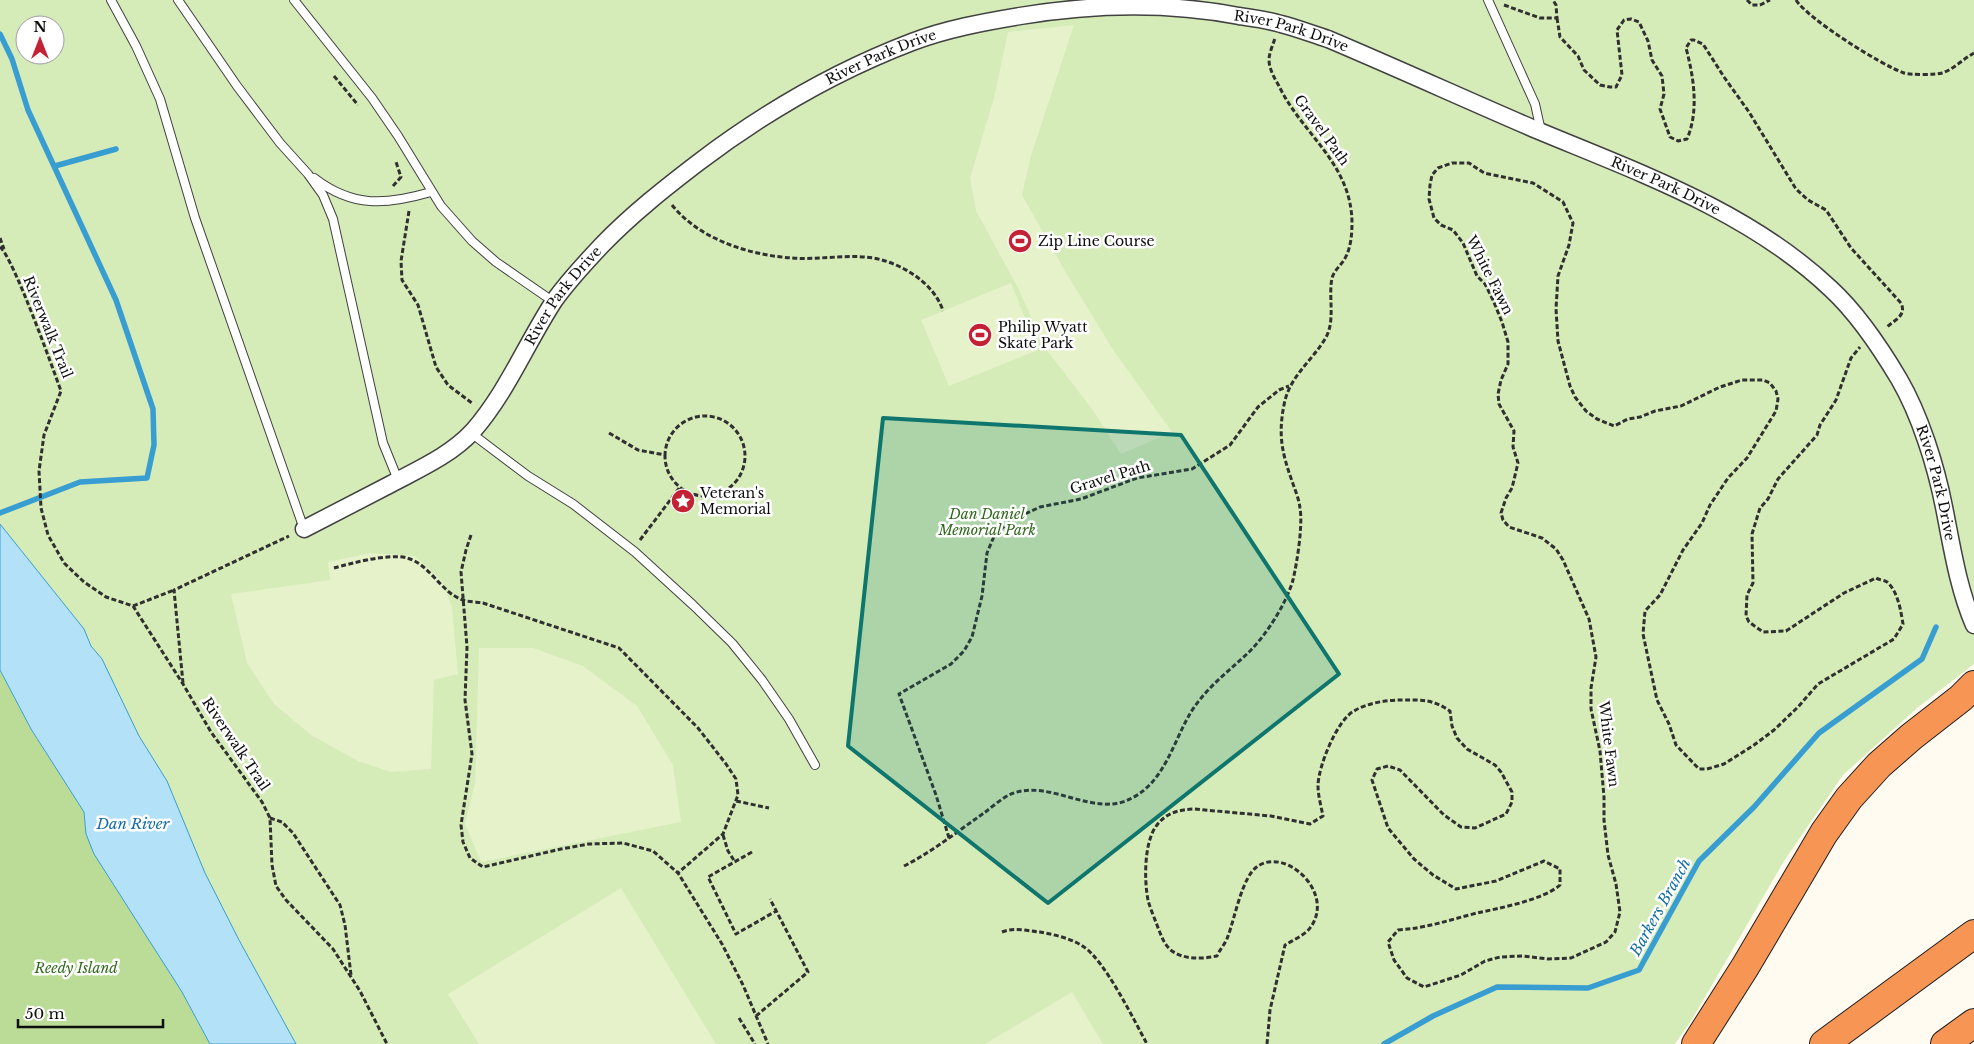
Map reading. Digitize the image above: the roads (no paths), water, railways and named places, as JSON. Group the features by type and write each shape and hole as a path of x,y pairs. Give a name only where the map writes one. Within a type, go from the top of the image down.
{"highway":[{"path":"1696,1044 1745,967 1824,833 1849,798 1879,765 1961,698 1974,685"},
{"path":"1824,1044 1974,934"},
{"path":"1945,1044 1974,1023"}],"street":[{"name":"River Park Drive","path":"304,529 424,467 471,433 488,412 506,384 554,302 602,245 630,216 661,191 720,146 791,99 850,68 915,41 974,24 1056,10 1140,5 1211,10 1279,23 1328,39 1674,187 1769,239 1796,258 1832,290 1860,320 1899,379 1928,449 1944,504 1954,559 1974,625"}],"lane":[{"path":"111,0 136,46 160,99 194,218 304,529"},
{"path":"178,0 237,86 280,143 308,174 323,195 333,219 383,443 398,480"},
{"path":"294,0 372,98 398,136 431,192 460,227 490,257 554,302"},
{"path":"1488,0 1535,104 1542,132"},
{"path":"308,174 341,195 358,200 380,202 410,198 431,192"},
{"path":"471,433 528,476 573,504 632,550 693,604 732,643 762,680 789,720 815,765"}],"water":[{"name":"Dan River","path":"0,524 84,629 91,646 102,659 139,736 167,781 205,873 296,1044 210,1044 182,992 94,854 86,834 84,812 31,729 0,670"}],"waterway":[{"path":"0,34 12,59 28,110 116,300 153,409 154,445 147,478 80,482 0,513"},
{"path":"55,166 116,149"},
{"name":"Barkers Branch","path":"1384,1044 1433,1016 1497,987 1588,988 1639,970 1699,861 1754,807 1819,733 1922,659 1936,627"}],"place":[{"name":"Zip Line Course","path":"1020,241"},
{"name":"Philip Wyatt Skate Park","path":"980,335"},
{"name":"Veteran's Memorial","path":"683,501"}],"park label":[{"name":"Dan Daniel Memorial Park","path":"987,522"},
{"name":"Reedy Island","path":"76,968"}]}
